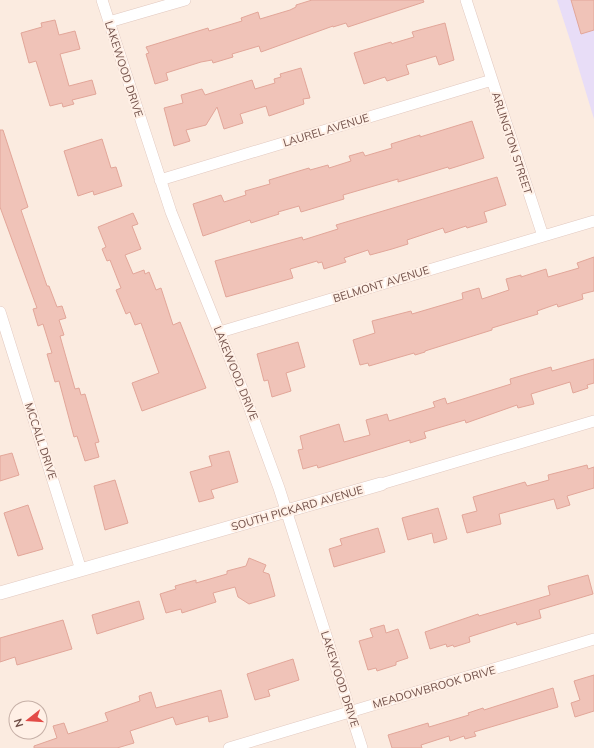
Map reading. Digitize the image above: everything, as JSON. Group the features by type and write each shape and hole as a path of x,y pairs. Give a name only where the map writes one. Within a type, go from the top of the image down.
{"street":[{"name":"LAKEWOOD DRIVE","path":"102,0 160,180 188,259 220,332 247,401 286,512 362,748"},
{"path":"109,22 185,0"},
{"name":"ARLINGTON STREET","path":"466,0 543,236"},
{"name":"LAUREL AVENUE","path":"160,180 492,80"},
{"path":"543,236 594,221"},
{"name":"BELMONT AVENUE","path":"220,332 543,236"},
{"name":"MCCALL DRIVE","path":"0,312 81,570"},
{"name":"SOUTH PICKARD AVENUE","path":"0,594 286,512 594,420"},
{"name":"MEADOWBROOK DRIVE","path":"228,748 594,639"}],"shaded area":[{"path":"557,0 594,0 594,119 571,43"}],"building":[{"path":"312,0 423,0 424,2 348,27 346,23 333,26 261,52 259,46 232,54 233,57 213,63 212,60 201,62 166,73 168,80 155,84 146,54 149,53 146,47 208,28 209,31 242,21 241,18 258,12 260,19 290,10 296,7 296,5"},
{"path":"571,0 594,0 594,30 581,34"},
{"path":"55,20 59,35 75,31 80,49 60,54 69,86 92,80 96,94 72,100 74,104 63,107 62,103 50,106 36,61 29,63 21,33 42,27 41,23"},
{"path":"445,23 454,60 439,65 436,56 406,65 409,74 387,81 385,77 364,84 354,53 414,37 412,32"},
{"path":"301,68 310,98 303,99 304,104 269,116 266,106 240,114 243,123 224,129 217,107 206,125 186,130 190,141 174,146 164,108 183,103 181,95 202,89 205,95 252,80 255,89 275,83 274,79 281,77 280,74"},
{"path":"472,121 484,158 449,169 448,167 398,182 398,179 343,195 344,199 301,212 299,206 278,212 279,214 251,223 250,220 203,236 193,204 221,195 224,202 246,195 245,191 270,184 269,180 309,168 310,170 328,165 329,168 351,161 349,156 363,152 365,156 392,148 391,144"},
{"path":"0,130 3,130 28,207 21,210 47,286 49,286 57,307 62,306 66,318 59,320 64,335 60,336 75,389 79,388 81,395 85,394 99,442 95,443 99,457 85,461 77,436 74,437 59,381 55,382 47,354 52,353 43,324 38,326 33,309 37,308 0,207"},
{"path":"102,139 111,168 116,167 122,186 94,195 93,191 78,196 64,151"},
{"path":"497,177 506,205 484,212 487,222 467,228 466,226 445,233 443,228 407,240 408,244 392,249 370,255 368,250 344,258 346,262 324,269 322,262 318,263 317,261 290,269 293,278 226,297 215,261 302,237 303,240 338,229 336,225"},
{"path":"133,213 138,224 132,226 141,249 125,255 133,274 144,270 145,274 149,272 156,290 161,288 173,325 180,322 206,388 142,411 132,383 159,373 141,323 135,325 130,312 126,314 116,290 121,288 110,260 107,261 102,249 106,247 98,227"},
{"path":"594,257 594,291 582,294 583,299 558,307 557,304 537,311 538,314 492,328 492,330 415,355 414,353 369,366 368,363 360,365 353,340 375,333 372,321 411,311 412,314 463,299 462,293 479,288 482,299 509,290 506,279 521,275 521,277 546,269 548,277 579,268 577,263"},
{"path":"298,342 305,367 286,373 291,391 272,397 268,380 264,381 257,354"},
{"path":"594,359 594,383 587,385 588,388 573,393 570,382 531,394 534,404 518,408 517,405 466,423 465,420 424,432 426,438 410,443 410,440 318,468 317,465 303,469 298,450 303,449 300,436 339,424 344,442 370,435 366,420 387,414 389,421 435,407 433,402 445,398 447,404 511,384 510,379 551,367 552,371"},
{"path":"229,451 238,482 211,490 214,498 199,502 190,472 212,466 209,456"},
{"path":"12,453 19,475 0,481 0,456"},
{"path":"587,465 588,469 594,467 594,488 567,496 570,505 557,509 554,499 499,514 501,524 467,533 462,515 477,511 473,497 525,482 527,486 549,480 548,475"},
{"path":"115,480 128,523 105,530 94,486"},
{"path":"28,505 43,549 18,556 4,513"},
{"path":"438,508 447,539 434,543 432,533 408,540 402,518"},
{"path":"378,528 385,552 334,567 329,549 342,545 340,539"},
{"path":"249,558 266,565 263,572 269,574 275,596 249,604 238,597 235,587 213,593 216,602 182,613 181,609 166,613 160,594 176,589 175,586 196,580 196,583 227,574 227,571 246,566"},
{"path":"588,575 593,594 539,610 541,618 517,625 516,622 469,637 470,642 454,647 453,645 447,647 446,644 430,649 425,632 478,614 479,616 550,595 548,586"},
{"path":"139,601 144,619 97,634 92,615"},
{"path":"63,620 72,649 17,665 15,657 0,662 0,638"},
{"path":"384,625 386,633 398,629 408,658 396,662 396,665 377,671 376,668 368,670 359,641 373,637 370,629"},
{"path":"293,659 299,680 268,690 270,696 255,700 247,674"},
{"path":"594,675 594,711 575,717 571,703 580,700 574,681"},
{"path":"553,688 558,707 474,732 476,736 465,739 464,736 450,741 449,736 421,745 422,748 392,748 388,735 428,723 429,727 469,715 468,713 483,708 484,710"},
{"path":"221,690 228,717 209,722 208,716 176,725 173,717 130,731 134,743 117,748 34,748 34,746 57,738 53,726 64,723 68,734 108,721 105,713 140,701 139,696 151,692 156,708"}]}
